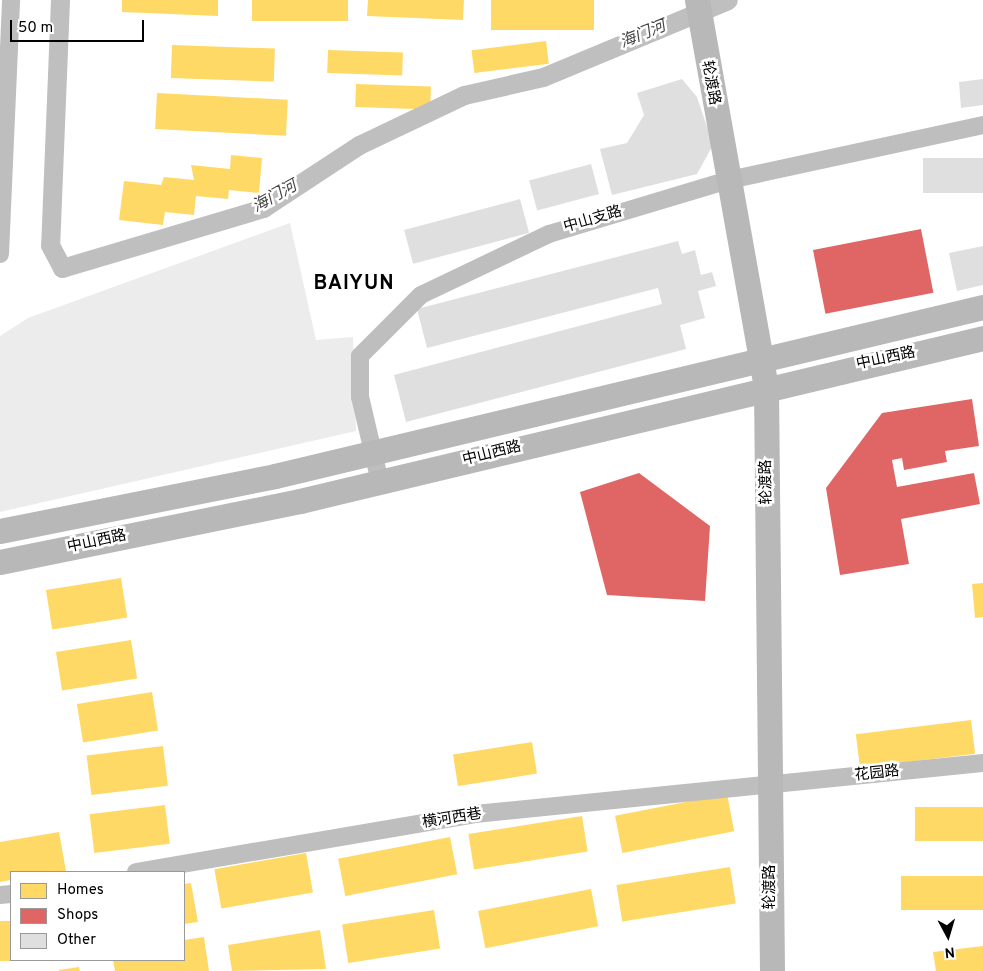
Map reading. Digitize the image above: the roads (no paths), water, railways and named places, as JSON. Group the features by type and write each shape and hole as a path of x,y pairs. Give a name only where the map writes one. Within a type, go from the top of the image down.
{"main road":[{"name":"轮渡路","path":"697,0 704,50 766,388 772,971"},
{"name":"中山西路","path":"0,531 372,453 983,307"},
{"name":"中山西路","path":"0,562 380,482 766,388 983,338"}],"street":[{"path":"0,254 11,0"},
{"name":"中山支路","path":"380,482 360,397 360,356 421,295 548,234 728,180 983,125"},
{"name":"花园路","path":"770,784 983,763"},
{"name":"横河西巷","path":"142,871 475,814 770,784"}],"waterway":[{"name":"海门河","path":"60,0 50,245 62,268 263,208 359,145 464,95 543,77 728,0"}],"district":[{"name":"BAIYUN","path":"354,284"}]}
